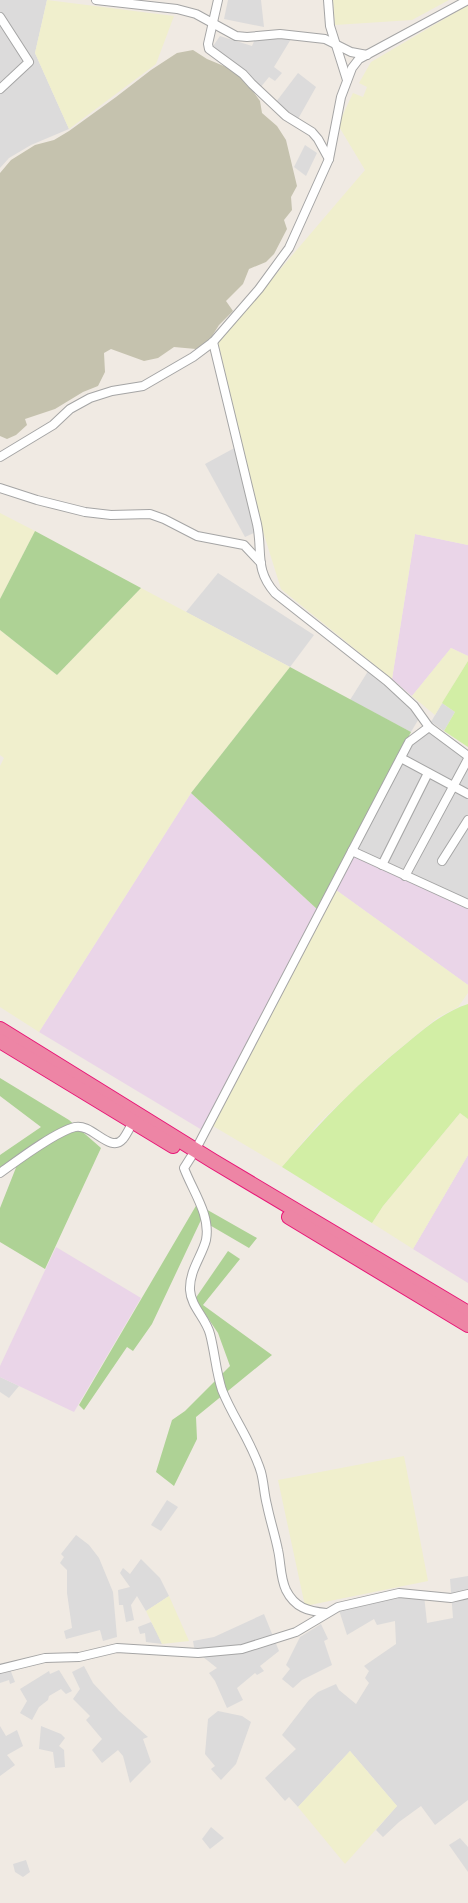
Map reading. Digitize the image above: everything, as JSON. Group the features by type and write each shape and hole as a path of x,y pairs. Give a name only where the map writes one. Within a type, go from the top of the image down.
{"highway":[{"path":"0,1029 468,1325"},
{"path":"0,1042 133,1122 194,1153 468,1313"}],"street":[{"path":"96,0 176,9 196,14 236,36 280,34 325,39 351,52 367,55"},
{"path":"218,0 208,44 209,49 243,74 286,116 312,132 329,160"},
{"path":"328,0 330,26 347,81"},
{"path":"0,458 54,425 70,409 90,398 143,386 214,342 289,248 329,160 341,97 359,59 468,0"},
{"path":"0,17 29,62 0,89"},
{"path":"214,342 258,527 262,573 274,593 387,681 414,706 429,726 468,758 405,876"},
{"path":"0,488 85,512 111,515 150,514 197,536 244,545 261,563"},
{"path":"326,1613 301,1609 286,1590 281,1572 279,1551 266,1505 261,1474 252,1448 223,1392 218,1377 209,1331 194,1305 190,1283 195,1263 205,1242 206,1226 199,1201 184,1168 194,1153 409,742 429,726"},
{"path":"401,758 468,794"},
{"path":"382,865 428,772"},
{"path":"442,861 468,820"},
{"path":"352,851 465,903 468,893"},
{"path":"0,1173 41,1145 73,1128 79,1126 91,1130 109,1143 115,1143 122,1140 133,1122"},
{"path":"0,1669 45,1658 79,1657 117,1648 198,1653 242,1650 296,1632 338,1607 399,1594 451,1598 468,1594"}],"shaded area":[{"path":"0,0 47,0 35,53 69,129 31,145 9,158 0,168"},
{"path":"228,0 261,0 264,27 224,19"},
{"path":"220,36 252,46 255,39 291,39 274,67 282,73 275,81 269,77 260,88 242,69 211,49"},
{"path":"193,50 207,59 231,69 245,80 260,101 262,113 277,126 286,140 297,186 291,197 292,210 284,220 287,229 274,254 266,262 249,269 243,284 226,301 233,311 219,325 209,341 196,349 174,347 158,358 144,361 111,349 104,353 105,372 98,386 83,392 55,409 25,419 27,425 16,435 7,439 0,436 0,173 11,160 35,145 54,140 69,131 177,53"},
{"path":"298,73 316,87 298,119 276,102"},
{"path":"305,145 317,153 306,176 294,167"},
{"path":"238,446 258,531 245,537 205,464"},
{"path":"415,534 468,545 468,656 451,648 412,696 392,679"},
{"path":"218,573 314,635 290,667 186,612"},
{"path":"370,668 421,715 411,732 350,700"},
{"path":"442,703 455,712 444,731 431,722"},
{"path":"429,727 468,756 468,904 352,851 409,742"},
{"path":"191,793 318,910 202,1130 39,1032"},
{"path":"353,855 468,908 468,985 336,890"},
{"path":"468,1155 468,1283 413,1249"},
{"path":"56,1247 141,1298 74,1412 0,1377 0,1366"},
{"path":"0,1377 19,1386 9,1398 0,1392"},
{"path":"167,1500 178,1507 161,1531 151,1525"},
{"path":"76,1535 89,1545 99,1558 113,1592 117,1637 103,1641 100,1630 66,1639 64,1631 72,1628 67,1593 67,1570 60,1563 64,1557 61,1554"},
{"path":"141,1559 160,1578 169,1596 146,1611 137,1596 131,1605 134,1620 126,1622 123,1605 119,1605 118,1590 130,1587 120,1573 123,1568 130,1574"},
{"path":"468,1576 468,1800 435,1825 421,1806 399,1822 383,1837 376,1830 397,1806 350,1751 298,1807 289,1797 285,1801 265,1778 296,1749 282,1735 309,1700 318,1692 336,1684 339,1690 356,1704 369,1683 365,1678 369,1671 364,1666 396,1644 395,1621 377,1625 374,1619 347,1635 338,1607 378,1597 424,1595 427,1623 453,1618 450,1579"},
{"path":"264,1614 279,1651 260,1666 264,1671 257,1675 255,1673 237,1688 243,1700 227,1708 215,1681 209,1673 217,1668 198,1653 193,1641 214,1637"},
{"path":"151,1622 162,1644 146,1642 145,1633 140,1634 138,1627"},
{"path":"321,1624 328,1639 324,1641 332,1665 302,1680 293,1688 282,1679 290,1669 286,1665 300,1637"},
{"path":"84,1666 93,1683 119,1711 148,1737 143,1739 151,1762 130,1783 123,1756 118,1750 102,1763 92,1750 102,1739 86,1720 90,1716 73,1699 80,1689 72,1672"},
{"path":"10,1669 15,1682 10,1684 9,1680 0,1683 0,1672"},
{"path":"59,1670 72,1691 66,1694 61,1689 49,1696 48,1700 39,1707 32,1720 20,1713 27,1701 20,1689 49,1671 50,1674"},
{"path":"218,1711 242,1716 251,1722 236,1764 221,1780 211,1769 215,1766 205,1754 208,1719"},
{"path":"0,1726 6,1736 17,1730 23,1746 7,1755 15,1765 0,1776"},
{"path":"41,1726 61,1734 65,1738 59,1746 64,1750 65,1767 55,1768 53,1752 39,1749"},
{"path":"211,1827 224,1838 210,1849 202,1839"},
{"path":"460,1838 468,1847 468,1872 449,1845"},
{"path":"26,1860 30,1872 23,1877 15,1872 13,1864"}],"green space":[{"path":"47,0 174,16 156,64 69,129 35,53"},
{"path":"333,0 449,0 412,20 335,25"},
{"path":"468,5 468,545 415,534 392,679 281,589 261,525 218,342 365,170 338,125 353,93 363,97 367,87 359,83 371,62"},
{"path":"0,513 35,531 0,599"},
{"path":"35,531 141,588 57,675 0,630 0,599"},
{"path":"141,588 290,667 191,793 39,1032 0,1007 0,766 4,758 0,755 0,630 57,675"},
{"path":"451,648 468,656 468,661 435,715 412,696"},
{"path":"468,661 468,747 444,731 455,712 442,703"},
{"path":"290,667 411,732 318,910 191,793"},
{"path":"336,890 468,985 468,993 458,1007 437,1018 381,1064 318,1124 282,1167 213,1126"},
{"path":"468,1004 468,1119 460,1113 383,1206 372,1223 282,1167 342,1102 390,1057 436,1020"},
{"path":"0,1078 69,1120 101,1148 45,1269 0,1242 0,1208 19,1160 0,1173 0,1155 41,1127 0,1096"},
{"path":"460,1113 468,1119 468,1155 413,1249 372,1223 383,1206"},
{"path":"197,1204 257,1238 249,1248 201,1220 152,1324 133,1351 127,1347 84,1410 79,1405"},
{"path":"228,1251 240,1259 203,1305 272,1355 196,1417 197,1439 174,1486 156,1472 172,1420 185,1411 230,1366 218,1333 195,1299"},
{"path":"404,1456 428,1581 305,1606 278,1480"},
{"path":"169,1596 189,1641 162,1644 146,1611"},
{"path":"350,1751 397,1806 345,1864 298,1807"}]}
